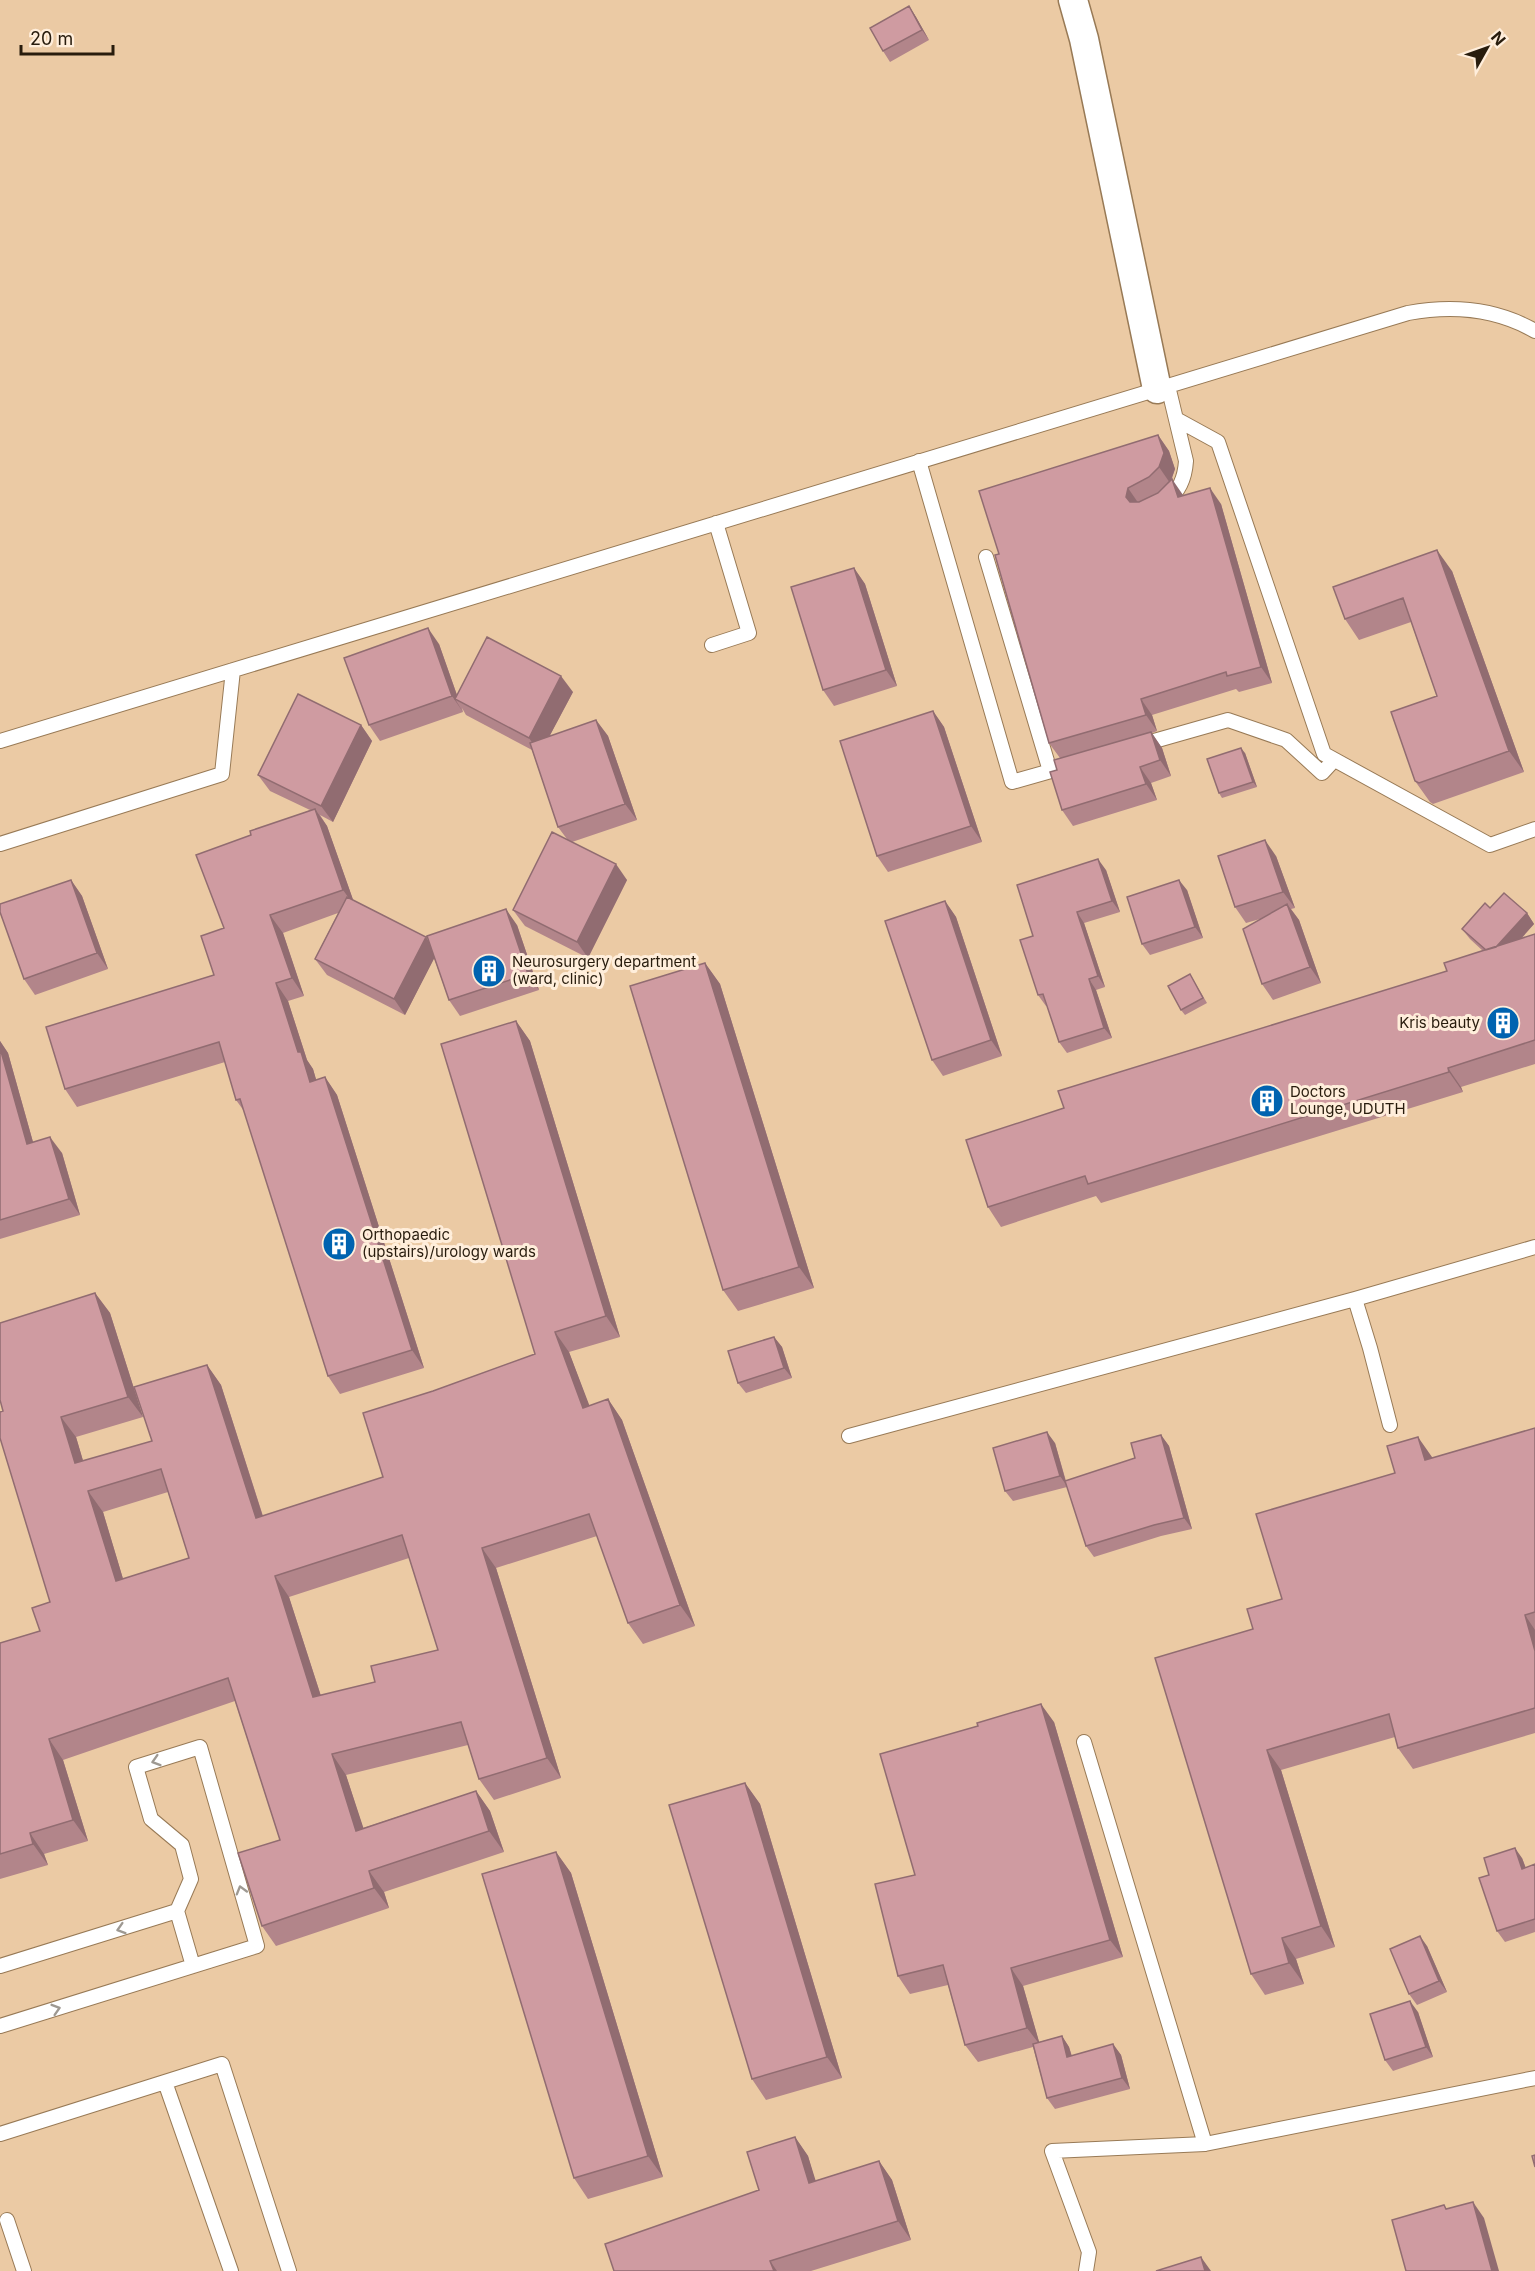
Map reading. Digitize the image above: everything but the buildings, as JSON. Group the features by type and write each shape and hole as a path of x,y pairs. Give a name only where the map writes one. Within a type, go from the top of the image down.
{"street":[{"path":"1073,0 1084,39 1162,387"}],"lane":[{"path":"0,741 1408,313 1431,309 1480,311 1504,317 1535,332"},
{"path":"1153,507 1172,496 1181,484 1185,473 1185,455 1176,419 1162,387"},
{"path":"1176,419 1218,442 1324,754 1490,845 1535,829"},
{"path":"919,461 1012,782 1083,762"},
{"path":"712,645 749,633 716,523"},
{"path":"986,557 1050,771"},
{"path":"0,844 222,774 233,670"},
{"path":"1128,749 1228,720 1286,740 1322,773 1334,760"},
{"path":"849,1436 1355,1299 1535,1247"},
{"path":"1355,1299 1390,1425"},
{"path":"1084,1742 1205,2144"},
{"path":"0,2026 193,1966 257,1946 200,1747 136,1767 151,1819 182,1845 191,1879 177,1911 193,1966"},
{"path":"0,1966 177,1911"},
{"path":"0,2134 222,2064 289,2271"},
{"path":"1086,2271 1089,2252 1052,2151 1205,2144 1535,2078"},
{"path":"165,2082 231,2271"},
{"path":"7,2220 24,2271"}],"place":[{"name":"Neurosurgery department (ward, clinic)","path":"489,971"},
{"name":"Kris beauty","path":"1503,1023"},
{"name":"Doctors Lounge, UDUTH","path":"1267,1101"},
{"name":"Orthopaedic (upstairs)/urology wards","path":"339,1244"}]}
